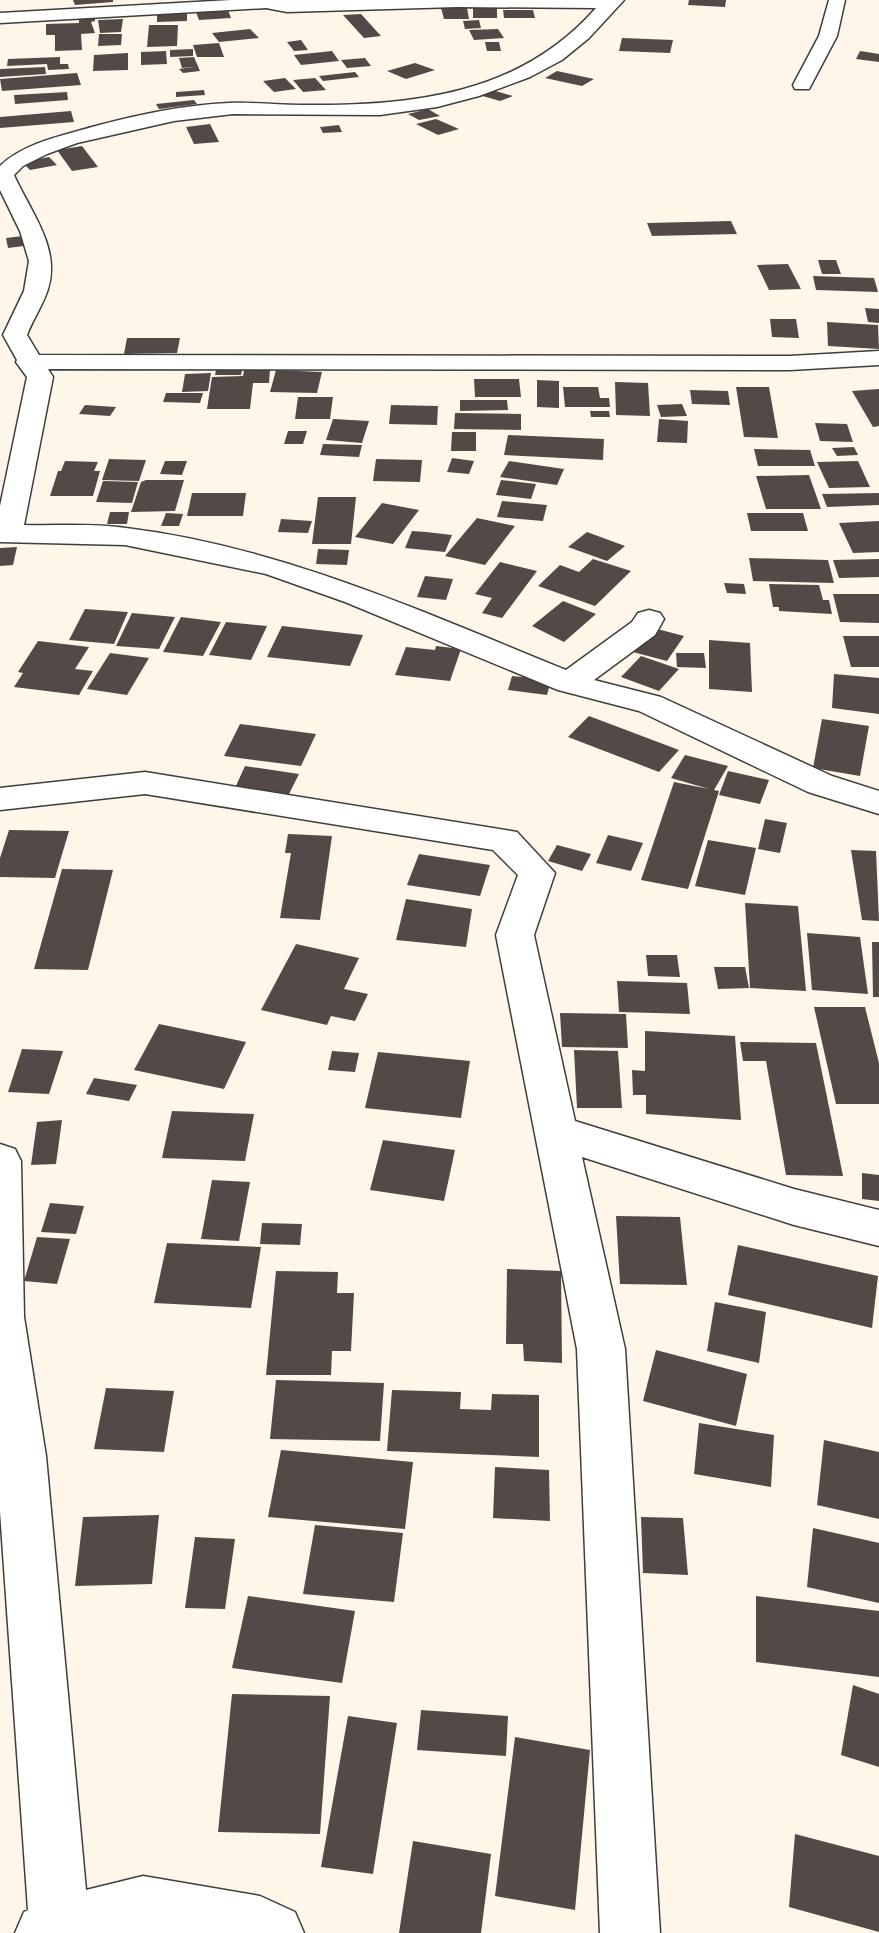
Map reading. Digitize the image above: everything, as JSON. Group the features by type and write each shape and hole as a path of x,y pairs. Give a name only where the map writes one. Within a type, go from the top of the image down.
{"street":[{"path":"802,85 828,36 837,0"},
{"path":"0,18 266,3 287,7 372,7 457,2 612,2"},
{"path":"612,2 582,35 540,66 458,96 389,108 223,109 189,113 47,147 3,169 33,233 39,267 37,290 22,312 15,335 28,362 40,377 5,532 125,537 274,567 356,596 569,683 650,704 820,784 879,803"},
{"path":"28,362 790,363 879,358"},
{"path":"569,683 644,628 649,619"},
{"path":"0,799 145,783 504,840 537,873 515,935 601,1349 630,1933"},
{"path":"557,1132 794,1207 879,1228"},
{"path":"0,1161 1,1317 21,1455 52,1929 143,1906 260,1926 274,1933"}],"building":[{"path":"73,0 113,0 113,2 75,5"},
{"path":"689,0 726,0 725,7 688,5"},
{"path":"441,8 467,8 469,19 444,19"},
{"path":"473,8 497,8 497,18 473,18"},
{"path":"228,10 231,18 199,20 196,12"},
{"path":"503,10 533,10 535,18 504,18"},
{"path":"187,12 187,21 157,22 157,14"},
{"path":"361,14 381,36 364,38 343,15"},
{"path":"79,17 95,17 95,21 91,22 95,33 81,34 82,50 55,51 55,35 46,35 46,24 79,23"},
{"path":"123,19 121,32 100,33 98,20"},
{"path":"479,20 481,28 465,29 463,21"},
{"path":"149,25 178,25 177,46 147,47"},
{"path":"250,29 259,38 219,42 212,33"},
{"path":"498,29 504,38 474,40 469,30"},
{"path":"99,34 122,34 121,45 98,46"},
{"path":"622,38 673,40 670,53 619,51"},
{"path":"301,40 308,50 294,51 287,42"},
{"path":"485,42 499,42 501,51 487,51"},
{"path":"219,43 224,57 197,57 193,45"},
{"path":"193,49 193,56 170,57 170,50"},
{"path":"166,51 167,64 141,65 141,52"},
{"path":"332,51 339,61 301,65 294,55"},
{"path":"860,51 879,54 879,62 856,59"},
{"path":"128,53 128,70 93,71 94,55"},
{"path":"60,57 60,64 68,64 69,69 48,70 47,64 7,66 8,59"},
{"path":"194,57 200,71 183,73 179,69 194,67 182,68 179,58"},
{"path":"365,58 371,66 347,68 341,60"},
{"path":"415,63 435,70 406,79 387,71"},
{"path":"45,67 46,74 0,77 0,69"},
{"path":"557,71 594,79 582,86 545,78"},
{"path":"355,72 359,77 323,81 319,76"},
{"path":"77,73 81,85 2,91 0,79"},
{"path":"285,78 296,89 274,92 263,81"},
{"path":"315,78 326,90 303,92 293,80"},
{"path":"204,90 205,95 176,97 176,92"},
{"path":"492,90 513,96 500,101 479,95"},
{"path":"67,92 68,100 15,104 14,95"},
{"path":"194,100 197,104 159,109 156,104"},
{"path":"428,109 440,116 419,120 408,114"},
{"path":"71,111 74,122 0,128 0,117"},
{"path":"436,119 459,129 438,135 416,124"},
{"path":"210,124 219,142 194,144 186,127"},
{"path":"339,125 342,132 323,133 320,127"},
{"path":"82,146 98,167 72,171 57,150"},
{"path":"49,157 57,165 30,170 22,162"},
{"path":"731,221 737,234 652,236 647,223"},
{"path":"23,236 24,246 8,248 6,238"},
{"path":"818,260 836,260 841,274 822,274"},
{"path":"788,264 801,289 769,290 757,265"},
{"path":"813,276 874,278 878,292 816,290"},
{"path":"865,308 879,309 879,323 868,322"},
{"path":"770,319 796,319 799,338 772,337"},
{"path":"827,322 878,325 879,349 828,346"},
{"path":"127,338 180,338 177,353 124,354"},
{"path":"217,365 243,365 241,375 215,375"},
{"path":"270,369 269,383 253,383 250,409 207,409 212,377 243,376 244,370"},
{"path":"276,370 322,372 317,393 270,392"},
{"path":"211,373 208,391 182,392 185,374"},
{"path":"474,379 519,379 521,397 475,397"},
{"path":"537,380 559,381 559,408 537,407"},
{"path":"615,382 648,383 650,416 616,415"},
{"path":"563,387 598,387 600,398 609,398 610,407 565,407"},
{"path":"736,387 769,387 778,438 744,437"},
{"path":"879,389 879,426 873,427 852,391"},
{"path":"690,390 728,391 730,405 692,404"},
{"path":"166,393 203,393 200,403 163,402"},
{"path":"298,397 333,397 330,419 295,419"},
{"path":"460,400 507,400 508,410 460,411"},
{"path":"682,404 687,416 661,417 657,405"},
{"path":"85,405 116,407 110,416 79,414"},
{"path":"391,405 438,406 437,425 389,424"},
{"path":"590,411 609,411 610,417 591,417"},
{"path":"455,413 521,414 521,430 454,429"},
{"path":"333,419 369,421 362,443 326,440"},
{"path":"659,419 688,421 687,443 657,442"},
{"path":"815,423 847,424 853,442 820,441"},
{"path":"288,431 307,431 303,444 284,444"},
{"path":"452,432 476,432 476,451 451,451"},
{"path":"508,435 604,439 603,460 504,455"},
{"path":"323,444 362,445 359,457 320,455"},
{"path":"854,447 858,455 837,456 832,448"},
{"path":"754,449 810,450 815,466 758,466"},
{"path":"452,458 474,461 469,474 447,472"},
{"path":"109,459 146,460 139,481 102,480"},
{"path":"376,459 422,460 420,482 373,481"},
{"path":"65,461 98,462 94,471 100,471 93,496 50,496 58,471 61,471"},
{"path":"165,461 187,461 182,475 160,474"},
{"path":"509,461 564,469 557,485 500,477"},
{"path":"858,461 870,487 829,488 817,462"},
{"path":"809,475 821,509 766,509 756,476"},
{"path":"184,480 175,511 131,512 141,482"},
{"path":"501,480 536,484 531,499 496,495"},
{"path":"103,481 138,482 132,503 96,502"},
{"path":"192,493 246,493 243,516 187,516"},
{"path":"879,493 879,505 827,507 822,494"},
{"path":"318,497 356,497 351,544 312,544"},
{"path":"502,501 547,505 543,521 497,517"},
{"path":"382,503 419,510 393,544 355,537"},
{"path":"110,512 129,512 127,524 107,524"},
{"path":"166,513 183,514 179,526 161,526"},
{"path":"747,513 803,513 808,531 751,531"},
{"path":"477,518 515,526 485,565 445,556"},
{"path":"281,519 312,521 308,533 278,532"},
{"path":"879,521 879,552 853,553 839,523"},
{"path":"412,531 452,535 445,552 405,548"},
{"path":"587,532 625,546 607,561 568,547"},
{"path":"17,547 13,565 0,566 0,548"},
{"path":"318,549 349,550 347,565 316,564"},
{"path":"749,558 828,560 834,583 753,581"},
{"path":"593,559 631,571 595,606 538,586 560,565 579,572"},
{"path":"879,559 879,577 839,578 833,560"},
{"path":"500,562 537,571 502,618 482,613 492,598 475,594"},
{"path":"425,576 453,579 446,600 417,597"},
{"path":"724,583 744,584 746,594 727,593"},
{"path":"769,584 819,585 823,600 829,600 832,614 779,611 779,607 773,607"},
{"path":"833,594 879,594 879,623 840,622"},
{"path":"563,601 596,614 564,642 532,626"},
{"path":"85,609 128,612 114,644 69,640"},
{"path":"132,613 175,617 159,649 116,646"},
{"path":"181,617 221,622 203,656 163,652"},
{"path":"226,622 267,626 251,660 209,655"},
{"path":"282,626 363,635 350,666 267,657"},
{"path":"646,626 684,636 667,661 629,651"},
{"path":"843,636 879,636 879,667 851,667"},
{"path":"709,640 750,643 752,692 709,689"},
{"path":"38,641 89,647 75,669 93,671 79,695 14,687 23,673 18,672"},
{"path":"436,646 461,649 450,681 395,675 406,647 435,650"},
{"path":"110,653 149,658 127,695 87,689"},
{"path":"676,653 704,653 706,668 677,667"},
{"path":"641,656 679,669 659,691 621,677"},
{"path":"834,674 879,678 879,714 832,708"},
{"path":"512,676 551,680 547,695 508,690"},
{"path":"589,716 679,750 659,772 568,737"},
{"path":"822,719 869,726 860,776 813,768"},
{"path":"240,724 316,734 301,766 224,756"},
{"path":"685,755 728,766 714,790 719,791 688,889 641,880 674,782 709,789 671,778"},
{"path":"245,766 299,774 288,796 235,788"},
{"path":"728,771 769,780 760,804 719,795"},
{"path":"765,819 787,823 780,853 758,849"},
{"path":"9,830 69,831 55,878 0,877 0,858"},
{"path":"288,834 332,836 320,920 280,918 291,853 285,853"},
{"path":"608,835 643,843 631,871 596,863"},
{"path":"708,840 756,848 745,895 695,886"},
{"path":"557,845 591,854 582,871 548,861"},
{"path":"851,850 876,851 879,921 862,920"},
{"path":"419,854 490,865 480,896 407,885"},
{"path":"62,869 113,870 88,970 34,969"},
{"path":"406,899 472,909 466,947 396,940"},
{"path":"745,903 798,906 806,991 750,988"},
{"path":"807,933 860,937 868,994 812,990"},
{"path":"872,942 879,942 879,997 873,997"},
{"path":"296,944 359,958 344,989 368,994 355,1021 331,1016 327,1025 261,1010"},
{"path":"646,955 677,955 680,977 648,976"},
{"path":"714,967 745,967 749,988 718,989"},
{"path":"617,981 687,983 690,1014 619,1012"},
{"path":"814,1007 865,1007 879,1063 879,1104 836,1104"},
{"path":"560,1013 626,1014 628,1048 562,1047"},
{"path":"159,1024 246,1042 224,1089 134,1070"},
{"path":"645,1031 735,1036 741,1120 646,1114 646,1095 633,1095 632,1070 645,1071"},
{"path":"740,1042 816,1043 843,1176 786,1175 766,1061 743,1061"},
{"path":"22,1049 63,1051 49,1094 8,1092"},
{"path":"574,1050 618,1051 622,1108 577,1108"},
{"path":"332,1051 359,1053 355,1072 328,1070"},
{"path":"378,1052 470,1061 461,1118 365,1108"},
{"path":"94,1078 137,1085 129,1101 86,1094"},
{"path":"172,1111 254,1114 245,1161 162,1158"},
{"path":"62,1120 56,1164 31,1165 37,1122"},
{"path":"383,1140 455,1150 444,1201 370,1190"},
{"path":"862,1173 879,1175 879,1201 862,1199"},
{"path":"212,1180 250,1182 239,1241 201,1239"},
{"path":"50,1203 84,1206 76,1234 41,1232"},
{"path":"616,1216 680,1217 687,1285 620,1284"},
{"path":"262,1223 302,1224 300,1245 260,1244"},
{"path":"37,1237 70,1239 57,1284 24,1281"},
{"path":"167,1243 261,1247 251,1308 154,1303"},
{"path":"738,1245 878,1276 872,1328 728,1295"},
{"path":"507,1269 561,1271 562,1363 524,1361 523,1344 506,1344"},
{"path":"276,1271 338,1272 337,1293 354,1293 351,1351 332,1351 331,1375 266,1375"},
{"path":"715,1302 766,1312 759,1363 707,1351"},
{"path":"656,1350 747,1374 736,1426 643,1401"},
{"path":"276,1380 384,1383 380,1441 270,1439"},
{"path":"106,1388 174,1391 164,1452 94,1449"},
{"path":"392,1390 461,1392 460,1409 491,1410 492,1394 539,1395 539,1457 387,1451"},
{"path":"699,1423 774,1435 771,1487 694,1474"},
{"path":"824,1440 879,1452 879,1519 817,1505"},
{"path":"281,1450 413,1462 405,1529 268,1517"},
{"path":"495,1467 549,1470 550,1521 493,1518"},
{"path":"159,1515 152,1584 75,1586 83,1517"},
{"path":"641,1517 683,1518 688,1575 643,1573"},
{"path":"315,1525 403,1533 394,1602 303,1594"},
{"path":"813,1528 879,1543 879,1603 807,1587"},
{"path":"195,1537 235,1539 225,1609 185,1608"},
{"path":"248,1596 355,1611 342,1683 232,1668"},
{"path":"756,1596 879,1611 879,1677 756,1662"},
{"path":"853,1685 879,1694 879,1767 841,1755"},
{"path":"232,1694 330,1696 320,1834 218,1832"},
{"path":"421,1710 508,1716 506,1756 417,1750"},
{"path":"348,1716 397,1723 373,1874 321,1867"},
{"path":"515,1737 590,1750 575,1910 495,1896"},
{"path":"795,1834 879,1856 879,1932 789,1907"},
{"path":"413,1841 491,1854 481,1933 399,1933"}]}
